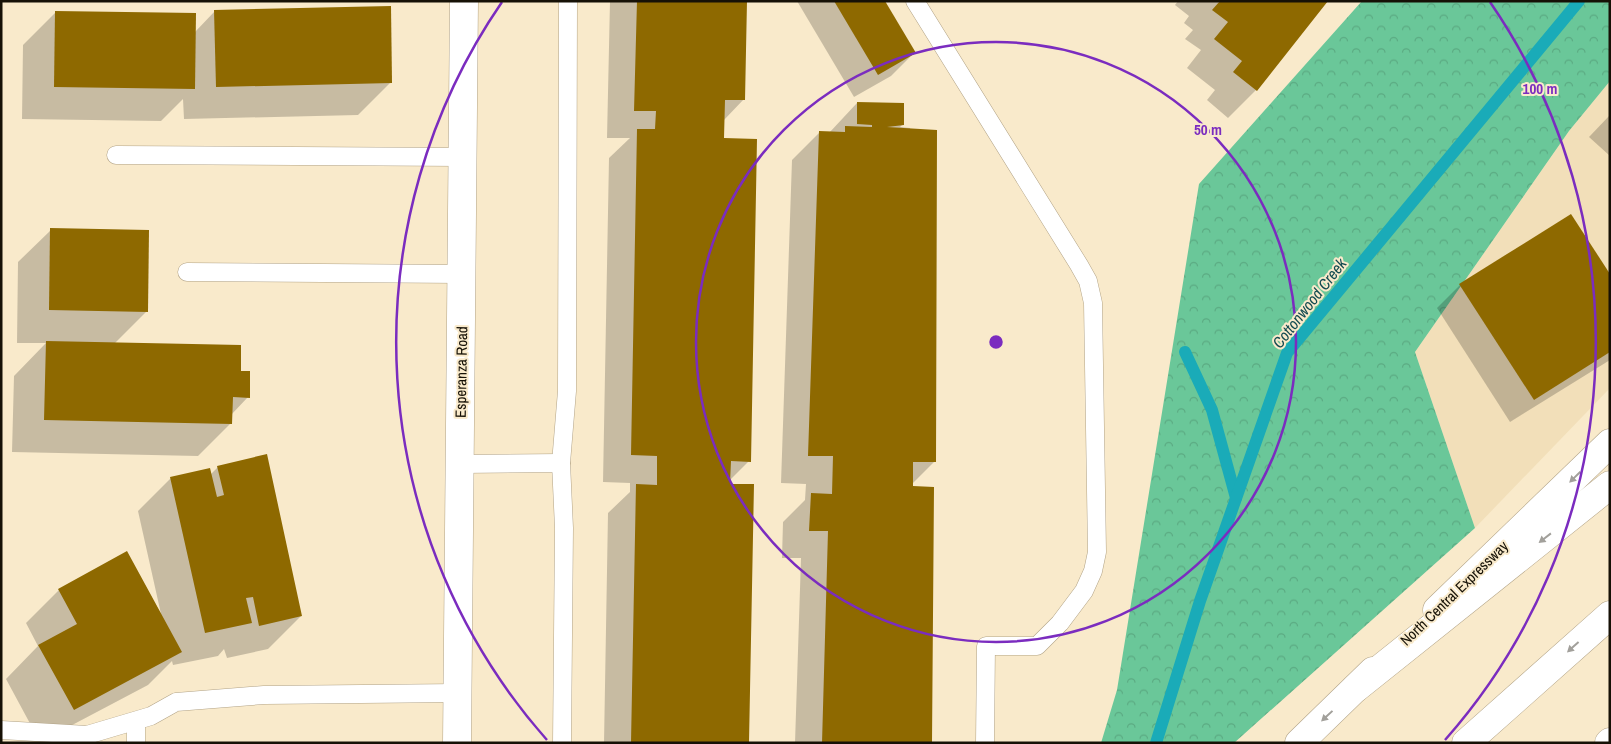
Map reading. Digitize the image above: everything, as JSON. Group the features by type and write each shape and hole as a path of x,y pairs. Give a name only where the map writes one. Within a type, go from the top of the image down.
{"main road":[{"name":"Esperanza Road","path":"457,743 464,1"},
{"name":"North Central Expressway","path":"1298,743 1610,443"},
{"path":"1356,688 1610,485"},
{"path":"1466,743 1610,615"}],"lane":[{"path":"562,743 564,528 561,463 567,390 568,1"},
{"path":"915,1 1079,265 1088,282 1093,303 1097,532 1097,552 1093,572 1078,599 1060,623 1037,646 986,646 985,743"},
{"path":"116,155 463,157"},
{"path":"187,272 462,274"},
{"path":"460,464 561,463"},
{"path":"1,730 27,737 87,735 151,716 176,702 264,695 458,693"},
{"path":"136,721 136,743"}],"shaded area":[{"path":"1610,81 1610,388 1475,528 1415,352 1569,131"}],"green space":[{"path":"1362,1 1610,1 1610,81 1569,131 1415,352 1475,528 1234,743 1101,743 1117,690 1199,184"}],"building":[{"path":"637,1 747,1 745,100 725,100 724,138 757,139 751,462 731,461 730,484 754,484 749,743 631,743 636,484 657,485 657,456 631,455 637,129 655,129 656,111 634,111"},
{"path":"834,1 885,1 916,53 878,75"},
{"path":"1220,1 1328,1 1257,91 1233,72 1242,61 1214,39 1228,22 1212,10"},
{"path":"391,6 392,83 216,87 214,10"},
{"path":"55,11 196,13 195,89 54,87"},
{"path":"857,102 904,103 904,125 887,127 937,130 936,462 913,462 913,486 934,487 932,743 822,743 828,531 809,531 811,493 832,494 833,456 808,456 819,131 845,132 845,126 872,127 872,125 857,124"},
{"path":"1571,214 1610,274 1610,352 1534,400 1459,284"},
{"path":"50,228 149,230 148,312 49,310"},
{"path":"46,341 241,345 241,371 250,371 250,398 233,397 232,424 44,420"},
{"path":"267,454 302,616 259,626 253,597 246,598 252,623 205,633 170,477 210,468 217,497 224,495 217,466"},
{"path":"127,551 182,652 74,710 38,645 77,624 58,589"}],"waterway":[{"name":"Cottonwood Creek","path":"1156,743 1200,601 1287,353 1579,1"},
{"path":"1185,352 1212,410 1236,498"}]}
